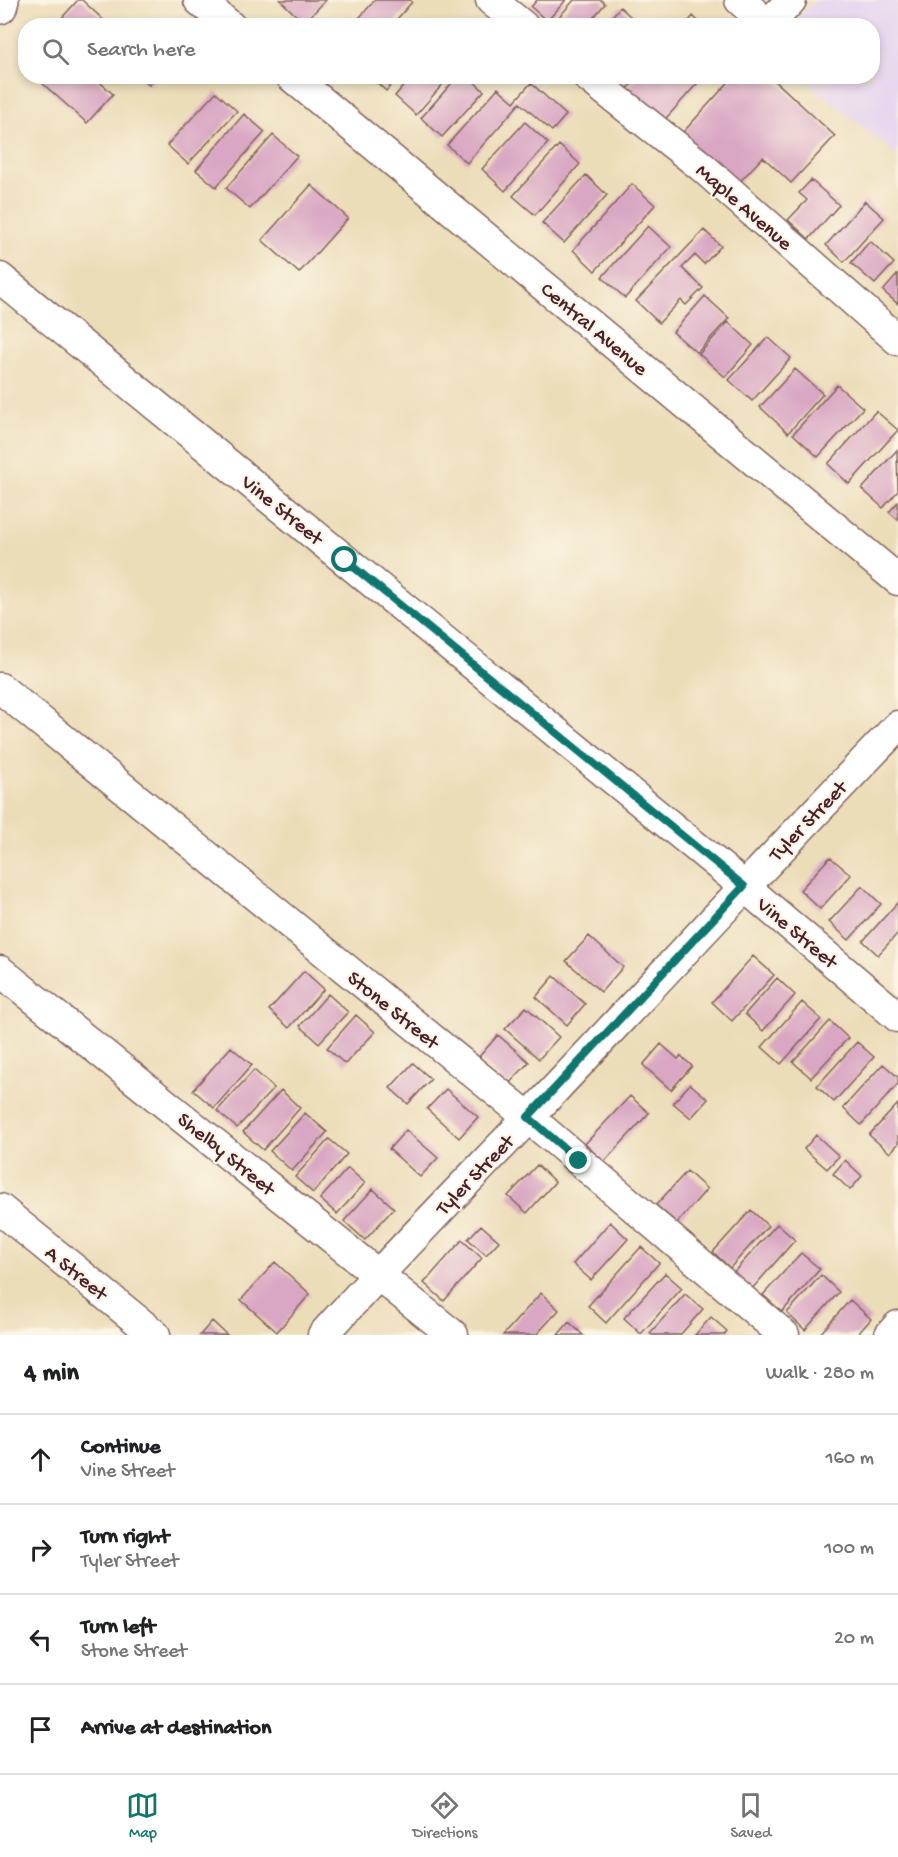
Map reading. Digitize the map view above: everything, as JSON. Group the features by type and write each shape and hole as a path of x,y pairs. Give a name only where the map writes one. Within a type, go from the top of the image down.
{"main road":[{"path":"0,7 2,0"}],"street":[{"path":"199,0 220,18"},
{"path":"491,0 513,18"},
{"path":"740,0 760,18"},
{"path":"774,18 791,0"},
{"name":"Central Avenue","path":"301,84 898,580"},
{"name":"Maple Avenue","path":"597,84 701,166 898,340"},
{"name":"Vine Street","path":"0,278 744,886 898,1017"},
{"name":"Stone Street","path":"0,688 528,1117 784,1335"},
{"name":"Tyler Street","path":"323,1335 378,1273 898,726"},
{"name":"Shelby Street","path":"0,971 453,1335"},
{"name":"A Street","path":"0,1209 155,1335"},
{"path":"890,1335 898,1326"}],"shaded area":[{"path":"815,0 898,0 898,156 809,84 880,84 880,18 798,18"}],"building":[{"path":"78,0 82,0 101,18 62,18"},
{"path":"280,0 326,0 309,18 299,18"},
{"path":"375,0 410,0 412,2 398,18 359,18"},
{"path":"537,0 566,0 550,18 544,18 531,7"},
{"path":"574,0 601,0 605,4 593,18 558,18"},
{"path":"620,7 632,18 611,18"},
{"path":"43,84 102,84 113,94 87,123"},
{"path":"379,84 392,84 386,91"},
{"path":"405,84 443,84 416,115 395,96"},
{"path":"451,84 477,84 484,91 442,137 421,118"},
{"path":"532,84 566,115 552,131 520,103 467,163 447,145 498,88 514,102"},
{"path":"632,84 697,84 660,125 624,93"},
{"path":"727,84 779,84 835,136 791,183 763,157 732,190 677,139"},
{"path":"216,92 237,111 188,164 167,145"},
{"path":"244,114 265,132 216,187 196,170"},
{"path":"525,122 548,143 505,191 482,169"},
{"path":"273,135 297,156 250,209 226,188"},
{"path":"559,145 580,164 535,215 513,196"},
{"path":"586,175 607,195 564,243 542,223"},
{"path":"811,180 839,205 809,239 788,220 807,200 799,193"},
{"path":"632,184 655,205 595,271 573,250"},
{"path":"311,185 348,218 299,273 262,240"},
{"path":"865,201 884,218 844,262 826,245"},
{"path":"648,226 671,247 625,298 602,277"},
{"path":"704,230 721,246 704,264 695,255 682,268 703,288 686,305 681,300 659,323 636,301"},
{"path":"870,241 894,263 875,284 851,263"},
{"path":"898,274 898,304 883,291"},
{"path":"705,296 729,318 697,353 673,332"},
{"path":"728,322 753,345 725,377 699,354"},
{"path":"768,337 791,358 752,401 729,380"},
{"path":"795,369 823,394 788,433 760,407"},
{"path":"837,385 863,408 818,457 793,434"},
{"path":"876,411 898,430 849,484 828,464"},
{"path":"897,450 898,491 883,508 862,489"},
{"path":"898,502 898,520 889,512"},
{"path":"830,857 851,875 820,909 800,890"},
{"path":"862,886 881,904 849,940 829,922"},
{"path":"898,902 898,933 878,955 863,941"},
{"path":"589,936 623,967 601,992 566,961"},
{"path":"753,956 774,975 732,1021 712,1002"},
{"path":"304,971 324,989 289,1028 269,1010"},
{"path":"554,976 585,1004 567,1025 536,997"},
{"path":"777,978 795,995 763,1031 745,1014"},
{"path":"328,994 348,1012 319,1043 300,1026"},
{"path":"802,1002 821,1019 781,1064 762,1047"},
{"path":"526,1007 559,1037 539,1059 505,1029"},
{"path":"356,1015 375,1032 345,1064 327,1048"},
{"path":"830,1021 848,1038 811,1078 793,1062"},
{"path":"498,1035 529,1062 508,1085 478,1058"},
{"path":"857,1042 874,1057 834,1102 817,1086"},
{"path":"661,1044 678,1059 681,1056 692,1066 671,1090 643,1065"},
{"path":"231,1047 252,1065 214,1108 193,1090"},
{"path":"413,1063 431,1079 408,1104 390,1088"},
{"path":"883,1064 898,1077 898,1084 861,1125 843,1108"},
{"path":"254,1070 274,1088 237,1128 217,1111"},
{"path":"690,1084 708,1099 691,1118 673,1103"},
{"path":"446,1089 478,1117 459,1138 427,1109"},
{"path":"281,1090 300,1108 263,1150 243,1132"},
{"path":"630,1096 649,1113 604,1162 585,1144"},
{"path":"898,1104 898,1144 890,1153 869,1135"},
{"path":"305,1113 327,1132 292,1171 270,1151"},
{"path":"406,1130 438,1158 420,1177 389,1149"},
{"path":"816,1135 839,1156 827,1169 804,1149"},
{"path":"329,1139 347,1154 313,1193 295,1177"},
{"path":"845,1160 862,1176 850,1190 833,1174"},
{"path":"537,1165 555,1182 527,1213 508,1196"},
{"path":"348,1168 365,1183 337,1214 320,1199"},
{"path":"687,1171 707,1189 677,1223 656,1205"},
{"path":"373,1189 394,1208 365,1240 344,1221"},
{"path":"751,1210 768,1226 730,1268 713,1252"},
{"path":"610,1222 628,1239 591,1280 573,1264"},
{"path":"777,1224 795,1240 751,1290 733,1273"},
{"path":"481,1225 499,1241 486,1255 468,1239"},
{"path":"462,1240 482,1258 444,1301 424,1283"},
{"path":"641,1247 659,1263 606,1323 588,1306"},
{"path":"801,1253 820,1269 782,1312 763,1295"},
{"path":"275,1262 310,1294 277,1332 241,1300"},
{"path":"665,1273 682,1288 641,1334 624,1318"},
{"path":"821,1275 839,1292 805,1330 787,1313"},
{"path":"541,1293 559,1310 536,1335 503,1335"},
{"path":"685,1294 703,1309 680,1335 652,1335 650,1333"},
{"path":"850,1300 871,1319 857,1335 819,1335"},
{"path":"711,1317 727,1331 724,1335 695,1335"},
{"path":"212,1321 227,1335 200,1335"},
{"path":"569,1322 583,1335 558,1335"}],"route":[{"path":"345,560 744,886 528,1117 579,1161"}]}
